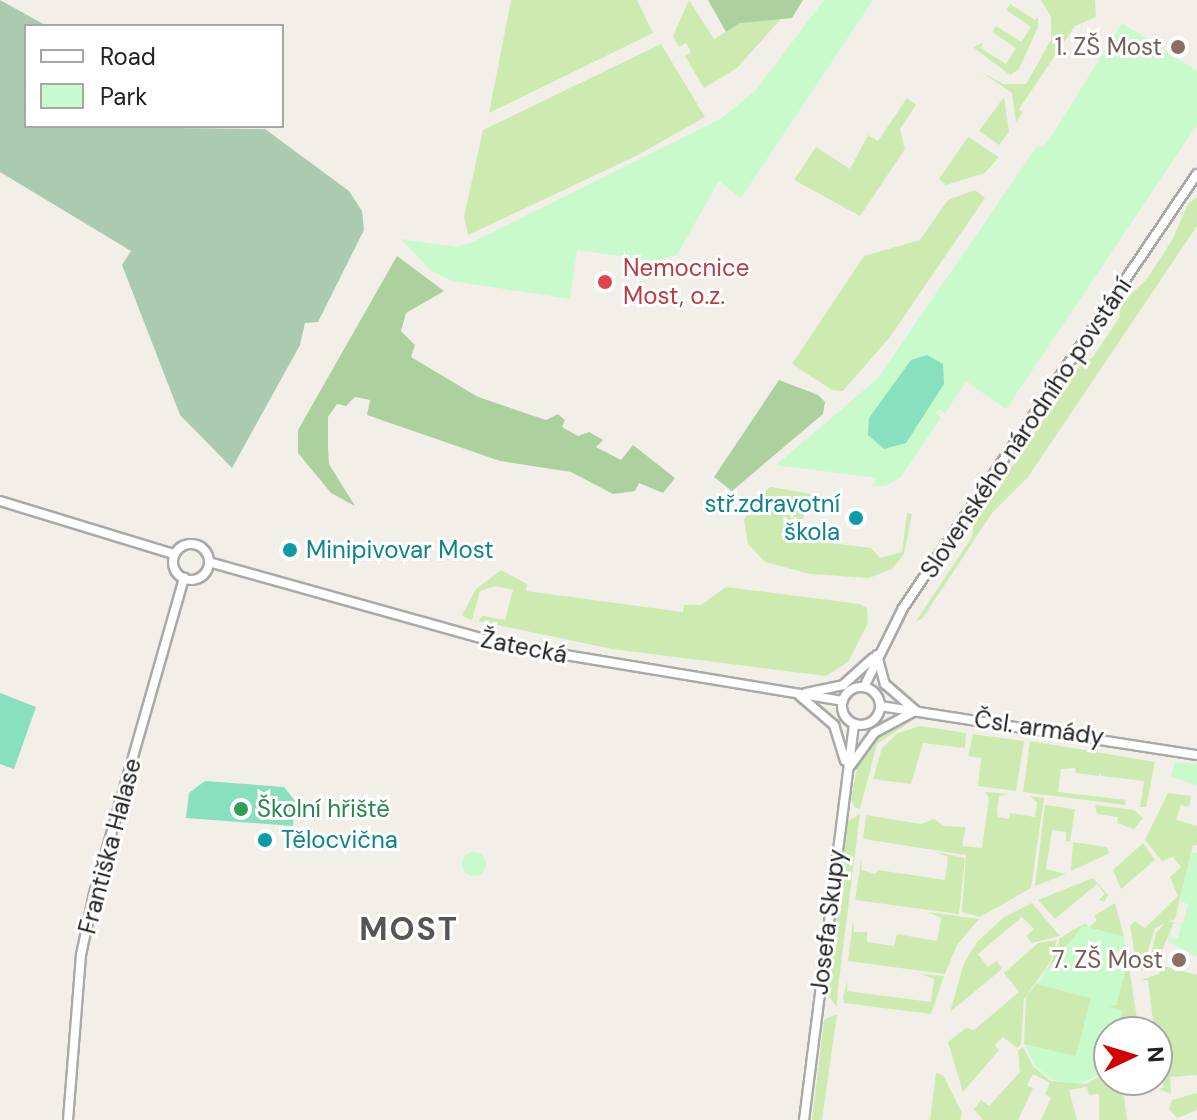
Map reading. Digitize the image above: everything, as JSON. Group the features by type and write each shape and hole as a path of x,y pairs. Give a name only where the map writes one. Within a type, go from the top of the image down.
{"street":[{"name":"Slovenského národního povstání","path":"864,687 877,654 903,608 1197,174"},
{"path":"0,501 173,554 199,546 211,554 212,563 200,575 184,578 171,571 173,554"},
{"name":"Žatecká","path":"212,563 505,645 842,701"},
{"name":"Františka Halase","path":"68,1120 81,955 94,894 184,578"},
{"path":"798,694 843,685 877,654 885,684 916,711 874,733 858,750 846,776"},
{"path":"864,687 874,691 880,706 872,722 854,724 843,712 842,701 848,691 864,687"},
{"path":"798,694 834,725 844,745 846,776"},
{"name":"Čsl. armády","path":"880,706 1197,755"},
{"name":"Josefa Skupy","path":"804,1120 854,724"}],"green space":[{"path":"0,0 43,24 24,24 24,128 265,129 349,191 362,211 364,230 318,322 305,323 300,345 232,468 180,415 122,265 131,251 0,172"},
{"path":"511,0 637,0 653,33 489,113"},
{"path":"689,0 714,39 740,23 777,15 780,20 737,68 704,88 685,56 691,53 686,43 679,47 673,36"},
{"path":"708,0 803,0 792,18 740,23 726,32"},
{"path":"824,0 873,0 741,198 719,181 677,255 656,261 577,250 570,299 452,281 430,270 401,239 456,247 473,242 722,118 756,90"},
{"path":"1041,0 1095,0 1096,17 1075,26 1019,109 1023,112 1016,122 1012,93 980,71 1003,84 1026,84 1051,40 1051,17"},
{"path":"1010,4 1035,20 1038,17 1038,27 1019,69 1010,75 973,47 983,43 981,48 1006,64 1016,48 992,32 996,26 1021,42 1031,27 1006,10"},
{"path":"1122,23 1197,71 1197,125 1006,409 966,381 945,413 939,409 936,413 941,418 901,477 885,486 872,486 877,478 776,465 878,378 1038,145 1043,147 1054,132"},
{"path":"661,44 705,117 636,156 468,235 464,217 483,130"},
{"path":"1004,97 1009,132 999,145 979,131"},
{"path":"907,98 916,105 900,129 905,149 860,216 794,180 816,147 850,169 868,135 878,141"},
{"path":"968,137 999,157 985,173 946,185 939,179"},
{"path":"975,190 985,198 890,337 843,391 832,390 792,364 864,256 920,240 948,200"},
{"path":"1197,197 1197,226 1028,477 992,513 922,619 916,621 972,537 974,523 1081,364 1093,357 1119,318 1121,304 1147,279 1172,240 1188,204"},
{"path":"397,256 444,291 406,313 401,331 415,345 411,357 478,397 546,420 558,414 565,420 562,427 578,436 589,432 603,440 596,447 621,460 633,445 675,478 663,493 639,483 635,491 613,494 571,472 500,461 367,415 370,400 355,397 346,406 337,404 328,417 328,447 329,464 355,506 331,493 298,453 298,430"},
{"path":"927,355 943,364 944,384 906,443 884,449 868,435 869,418 911,360"},
{"path":"779,380 818,395 825,402 823,414 732,491 714,477"},
{"path":"771,487 811,494 797,539 871,548 880,558 902,552 907,513 912,514 904,554 892,569 869,578 810,574 765,562 748,544 744,520 756,496"},
{"path":"501,570 527,584 526,591 683,612 684,605 701,605 726,587 860,604 867,608 868,623 848,662 826,676 612,649 478,621 483,616 505,620 513,590 495,586 480,591 472,620 462,615 476,589"},
{"path":"0,693 36,707 14,769 0,764"},
{"path":"913,720 877,744 860,809 855,807 851,799 859,758 871,738"},
{"path":"920,726 966,733 965,748 923,743 911,784 873,779 882,748 898,733"},
{"path":"973,734 1024,741 1016,791 978,786 981,758 968,756"},
{"path":"1030,741 1155,762 1146,807 1140,807 1144,781 1101,776 1100,772 1099,776 1076,773 1075,768 1061,769 1058,792 1126,800 1125,805 1023,792"},
{"path":"1175,762 1197,764 1197,786 1171,776"},
{"name":"Školní hřiště","path":"205,781 284,787 295,801 293,826 186,818 189,793"},
{"path":"985,792 1009,794 999,796 997,811 998,817 1009,819 1010,813 1035,817 1037,802 1029,796 1044,798 1031,888 980,917 962,912 966,855 863,839 866,815 921,824 934,819 944,826 966,827 962,846 982,848 989,798"},
{"path":"1168,793 1191,796 1189,807 1181,805 1176,820 1197,826 1197,846 1193,845 1175,919 1155,928 1142,971 1137,967 1130,926 1135,921 1145,928 1178,896 1170,877 1181,867 1173,857 1162,861 1145,840"},
{"path":"1045,805 1075,809 1070,842 1066,841 1066,832 1052,830 1046,869 1066,874 1035,886"},
{"path":"1095,805 1134,810 1143,818 1134,829 1117,823 1118,817 1097,814"},
{"path":"860,814 837,1007 827,994 848,821"},
{"path":"1073,842 1106,847 1110,853 1071,871"},
{"path":"1143,843 1155,860 1121,889 1113,870"},
{"path":"474,852 485,859 486,864 479,875 474,876 463,869 462,864 469,853"},
{"path":"936,852 965,858 959,914 855,900 861,860 862,870 875,874 878,870 945,880 948,857"},
{"path":"1191,852 1197,853 1197,957 1167,941 1173,925 1170,937 1178,939 1181,925 1174,922 1183,924 1188,904 1180,902"},
{"path":"1093,878 1108,895 1104,902 1099,900 1105,894 1097,884 1055,919 1038,900"},
{"path":"1032,903 1060,936 1032,943 1026,936 1034,929 1022,917 978,954 988,967 997,961 1002,969 950,1012 964,963 977,942 1004,917"},
{"path":"1115,903 1124,937 1083,926 1039,980 1051,963 1060,938 1085,923 1089,927 1097,920 1094,916"},
{"path":"928,912 979,919 957,945 945,974 848,961 853,920 854,932 867,932 867,942 894,946 897,934 937,941 941,918"},
{"path":"1166,922 1174,922 1155,967 1148,968 1156,933"},
{"path":"1083,926 1124,937 1128,961 1116,1005 1108,1006 1123,1010 1121,1016 1093,1016 1093,1078 1085,1082 1070,1083 1052,1080 1035,1066 1024,1044 1076,1056 1091,998 1036,984"},
{"path":"1057,940 1050,962 1024,999 1021,1044 1017,1048 1003,1037 995,1045 999,1050 963,1092 948,1042 966,1028 974,1030 1019,992 1004,973 1038,943"},
{"path":"1128,960 1137,1016 1113,1016 1108,1006 1116,1004"},
{"path":"1161,965 1197,975 1197,1075 1173,1077 1173,1016 1152,1016 1148,980 1141,980 1159,974"},
{"path":"921,974 944,976 931,1014 844,1003 847,981 847,991 931,1002 934,979"},
{"path":"1036,983 1091,998 1076,1057 1024,1044 1026,997"},
{"path":"837,1014 822,1120 812,1120 824,1020"},
{"path":"1023,1047 1033,1066 1051,1081 1086,1084 1093,1080 1093,1095 1089,1095 1087,1087 1069,1090 1077,1120 1041,1120 1051,1098 1045,1094 1050,1083 1033,1074 1027,1085 1033,1088 1018,1120 983,1120 974,1109 981,1100 989,1106 1020,1072 1018,1050"},
{"path":"936,1073 943,1075 962,1113 960,1120 930,1120"},
{"path":"1197,1093 1197,1110 1177,1118 1169,1109 1172,1100"},
{"path":"1099,1096 1124,1096 1127,1120 1099,1120"}],"place":[{"name":"1. ZŠ Most","path":"1178,47"},
{"name":"Nemocnice Most, o.z.","path":"605,282"},
{"name":"stř.zdravotní škola","path":"856,518"},
{"name":"Minipivovar Most","path":"290,550"},
{"name":"Školní hřiště","path":"241,809"},
{"name":"Tělocvična","path":"265,840"},
{"name":"7. ZŠ Most","path":"1179,960"}],"district":[{"name":"MOST","path":"409,929"}]}
